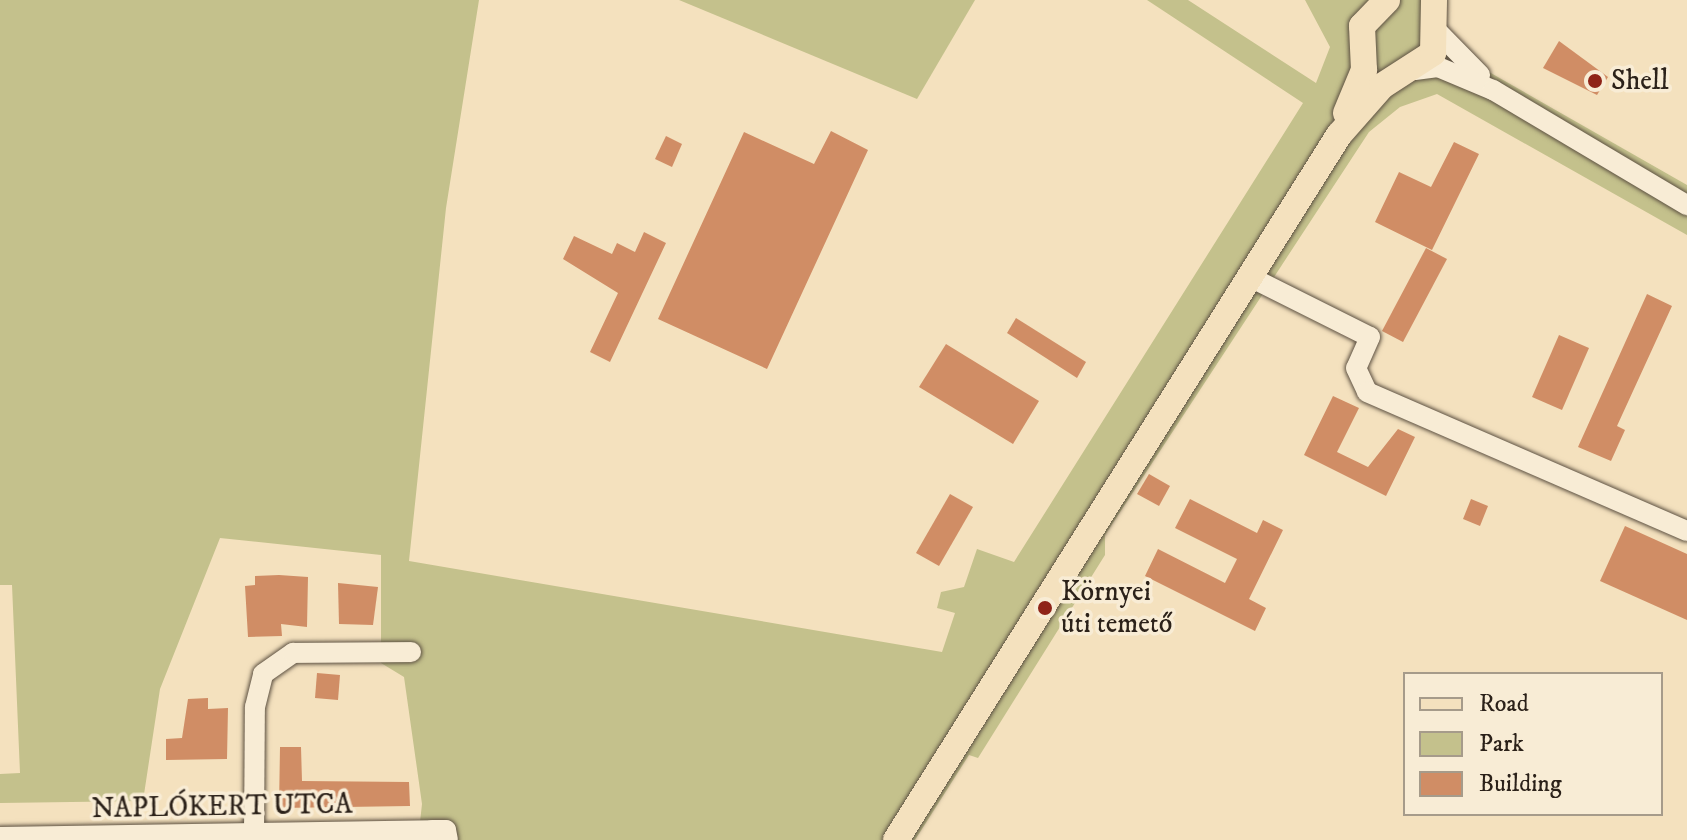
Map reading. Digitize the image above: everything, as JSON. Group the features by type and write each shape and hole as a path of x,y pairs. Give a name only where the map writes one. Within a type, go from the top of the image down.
{"main road":[{"path":"1339,135 1362,77 1362,26 1387,0"},
{"path":"1411,0 1436,30"},
{"path":"896,840 1339,135 1374,93 1410,72 1433,53 1436,30 1434,0"},
{"path":"1364,51 1381,69 1410,72"}],"street":[{"path":"1436,30 1493,90"},
{"path":"1410,72 1438,67 1493,90 1687,205"},
{"path":"1250,277 1370,337 1356,368 1367,392 1687,531"},
{"path":"254,836 255,707 263,674 293,653 411,652"},
{"name":"NAPLÓKERT UTCA","path":"0,837 447,835"}],"green space":[{"path":"0,0 479,0 446,208 409,561 942,652 955,613 937,608 941,592 964,587 977,549 1014,562 1303,103 1147,0 1188,0 1316,83 1330,47 1305,0 1446,0 1447,30 1482,68 1687,185 1687,235 1437,94 1400,107 1369,132 1105,535 1105,555 978,758 969,755 915,840 418,840 422,804 404,677 381,663 381,555 220,538 160,689 143,801 0,803 0,774 20,773 12,585 0,585"},
{"path":"679,0 975,0 917,99"}],"building":[{"path":"1559,41 1608,77 1597,95 1543,68"},
{"path":"831,131 868,150 767,369 658,319 744,132 814,164"},
{"path":"666,136 682,144 672,167 655,159"},
{"path":"1454,142 1479,154 1432,250 1375,222 1399,172 1431,187"},
{"path":"644,232 666,243 610,362 590,352 618,293 563,259 574,236 612,254 617,243 635,252"},
{"path":"1426,248 1447,259 1403,342 1382,331"},
{"path":"1647,294 1672,306 1617,426 1625,430 1611,461 1578,447"},
{"path":"1016,318 1086,362 1077,378 1007,333"},
{"path":"1559,335 1589,348 1562,410 1532,397"},
{"path":"946,344 1039,401 1013,444 919,387"},
{"path":"1333,396 1359,408 1337,452 1368,467 1398,429 1415,437 1386,496 1304,455"},
{"path":"1149,474 1170,486 1159,506 1137,494"},
{"path":"950,494 973,507 939,566 916,553"},
{"path":"1190,499 1257,533 1263,520 1283,530 1249,599 1266,608 1255,631 1145,576 1158,549 1225,583 1237,559 1175,528"},
{"path":"1471,499 1488,506 1480,526 1463,519"},
{"path":"1625,526 1687,554 1687,620 1600,581"},
{"path":"255,576 308,577 307,627 281,624 282,636 248,637 245,586 255,585"},
{"path":"338,583 378,587 373,625 339,624"},
{"path":"317,673 340,675 338,700 315,698"},
{"path":"208,698 208,709 228,708 227,759 166,760 166,739 182,738 188,699"},
{"path":"280,747 301,747 302,781 409,782 410,806 279,808"}],"place":[{"name":"Shell","path":"1595,81"},
{"name":"Környei úti temető","path":"1045,608"}]}
